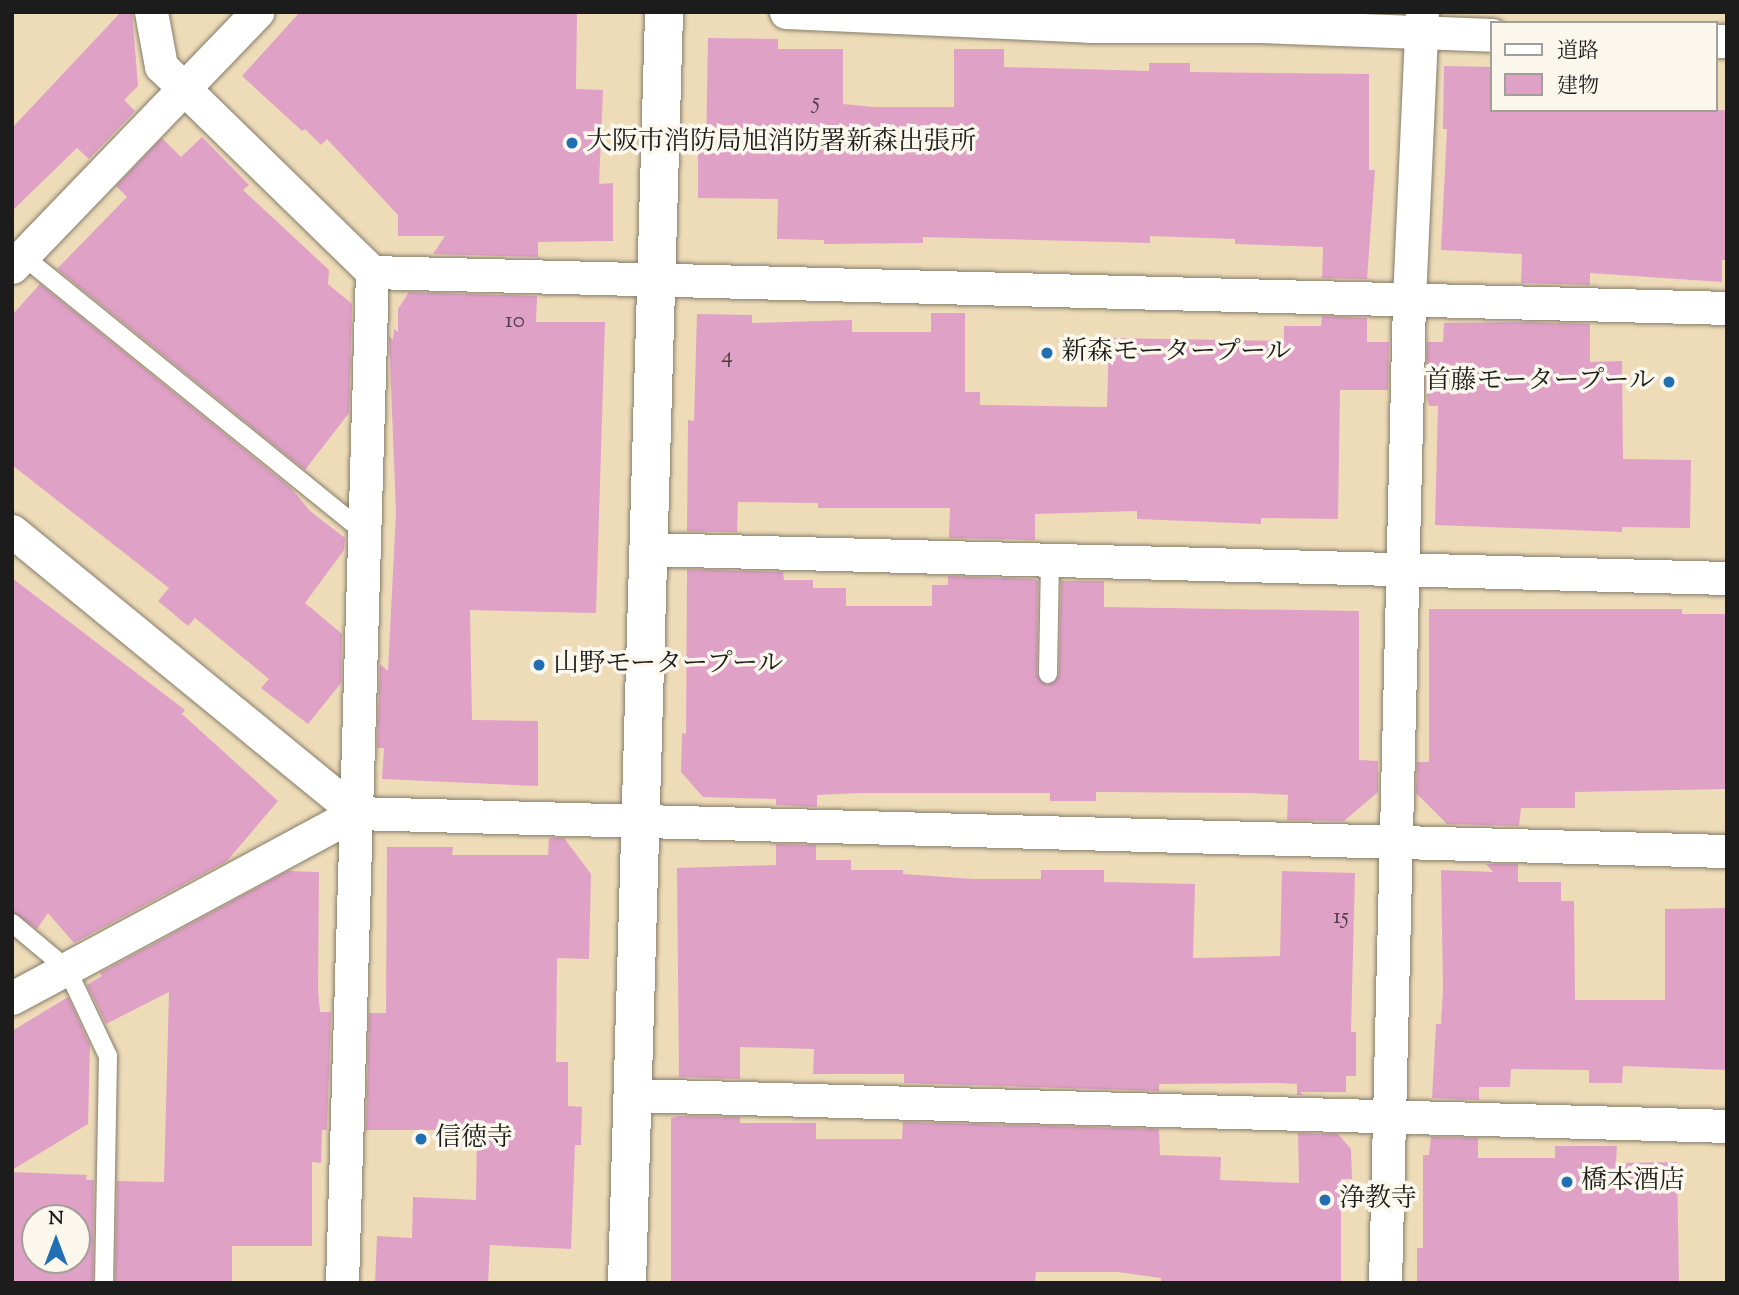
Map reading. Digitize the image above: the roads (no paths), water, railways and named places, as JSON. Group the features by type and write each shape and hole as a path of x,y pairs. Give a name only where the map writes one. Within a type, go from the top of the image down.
{"street":[{"path":"151,12 161,66 372,272 1727,308"},
{"path":"16,257 257,12"},
{"path":"628,1283 664,12"},
{"path":"786,12 1089,26 1422,22 1490,35"},
{"path":"1385,1283 1409,299 1422,22"},
{"path":"342,1283 362,531 372,272"},
{"path":"12,531 356,813"},
{"path":"648,549 1727,578"},
{"path":"12,998 356,813 1727,851"},
{"path":"633,1095 1727,1126"}],"lane":[{"path":"16,257 362,531"},
{"path":"1048,674 1050,559"},
{"path":"12,923 67,969 108,1056 104,1283"}],"place":[{"name":"大阪市消防局旭消防署新森出張所","path":"572,143"},
{"name":"新森モータープール","path":"1047,353"},
{"name":"首藤モータープール","path":"1669,382"},
{"name":"山野モータープール","path":"539,665"},
{"name":"信徳寺","path":"421,1139"},
{"name":"橋本酒店","path":"1567,1182"},
{"name":"浄教寺","path":"1325,1200"}]}
